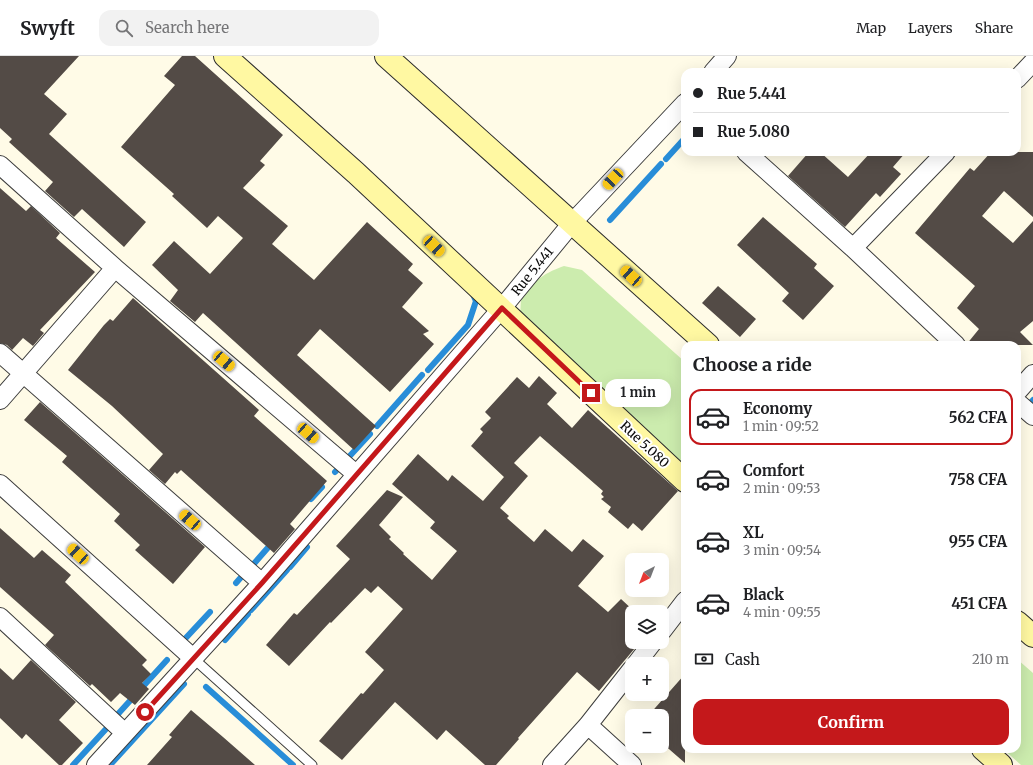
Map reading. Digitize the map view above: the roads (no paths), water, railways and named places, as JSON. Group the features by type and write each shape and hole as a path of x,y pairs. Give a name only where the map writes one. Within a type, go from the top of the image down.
{"main road":[{"name":"Rue 5.080","path":"225,56 356,173 681,476"},
{"path":"386,56 704,341"},
{"path":"1021,626 1033,636"},
{"path":"988,753 1001,765"}],"street":[{"path":"717,68 728,56"},
{"path":"1021,75 1033,62"},
{"name":"Rue 5.441","path":"96,765 262,583 502,308 572,223 681,107"},
{"path":"750,156 853,248 952,341"},
{"path":"853,248 942,156"},
{"path":"0,165 115,268 356,474"},
{"path":"0,400 115,268"},
{"path":"0,354 262,583"},
{"path":"1021,388 1033,374"},
{"path":"1021,406 1033,416"},
{"path":"0,484 194,659"},
{"path":"669,621 681,606"},
{"path":"0,617 125,733"},
{"path":"641,657 648,649"},
{"path":"552,765 588,725 625,678"},
{"path":"588,725 632,765"}],"lane":[{"path":"194,659 312,765"}],"waterway":[{"path":"666,159 681,142"},
{"path":"610,220 661,164"},
{"path":"428,370 468,325 476,301 472,292"},
{"path":"377,426 422,375"},
{"path":"335,472 370,434"},
{"path":"311,499 322,487"},
{"path":"251,567 272,543"},
{"path":"290,567 307,547"},
{"path":"251,610 287,570"},
{"path":"236,583 243,575 240,572"},
{"path":"183,641 210,612"},
{"path":"225,640 248,614"},
{"path":"118,714 167,660"},
{"path":"110,765 184,684"},
{"path":"206,687 293,765"},
{"path":"73,765 106,729"}]}
